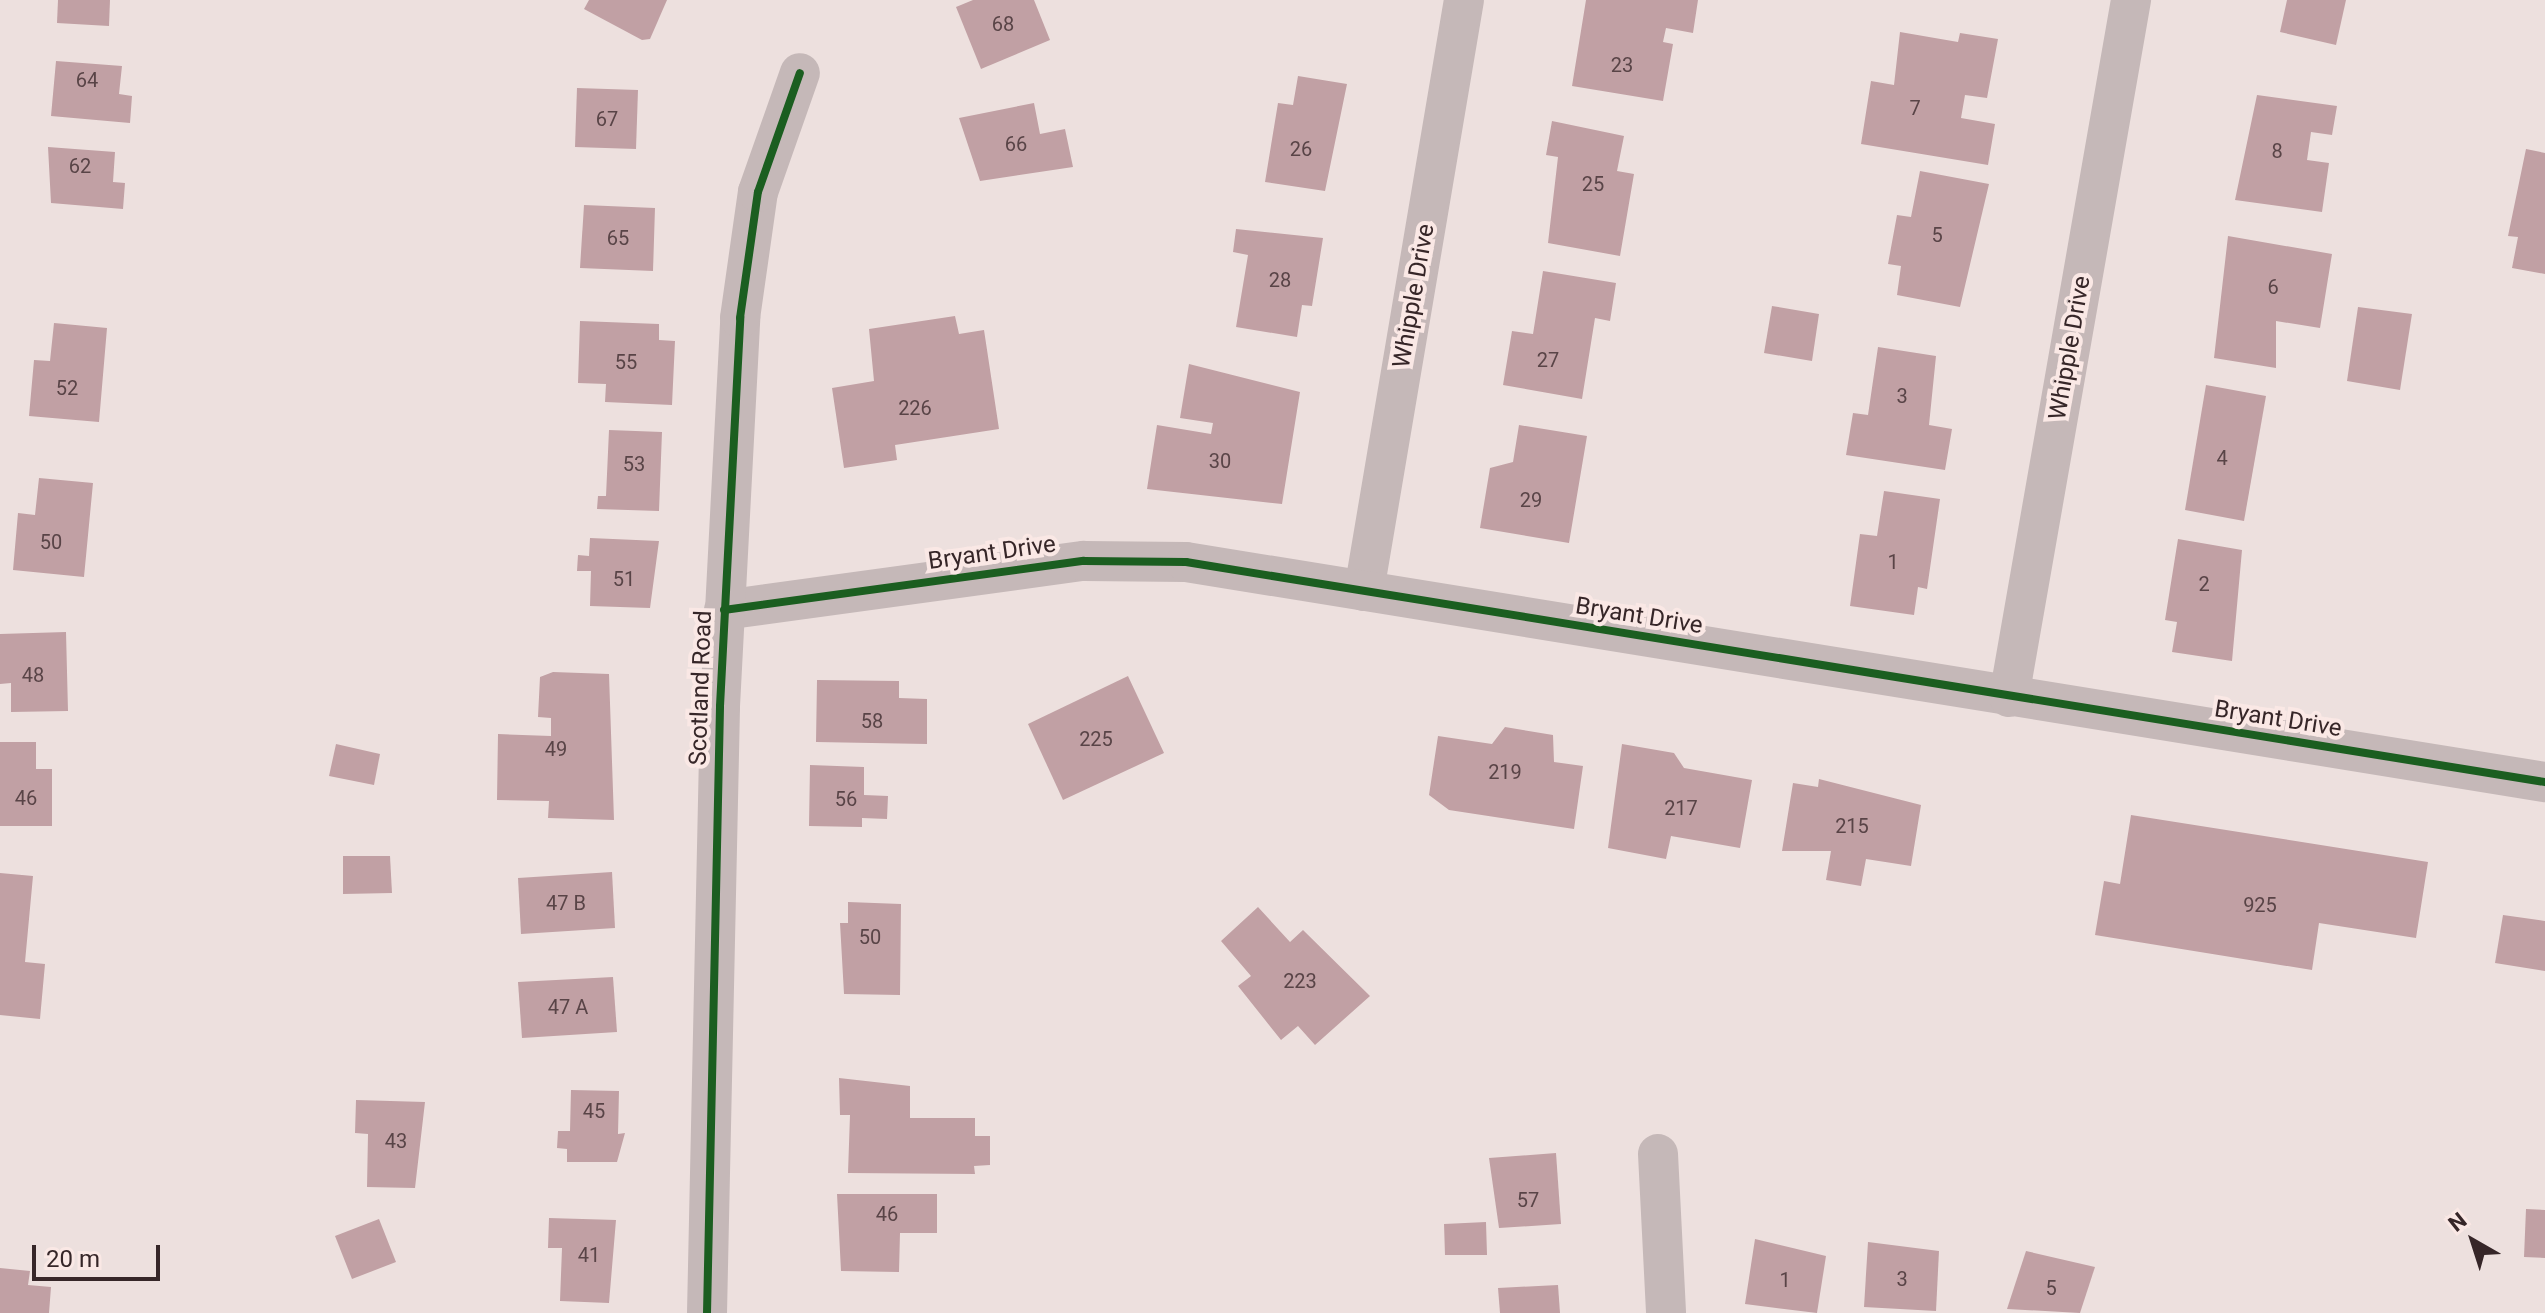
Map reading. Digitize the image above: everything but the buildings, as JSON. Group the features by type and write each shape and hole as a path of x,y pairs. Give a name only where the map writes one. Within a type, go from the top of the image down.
{"street":[{"name":"Whipple Drive","path":"1364,591 1464,0"},
{"name":"Whipple Drive","path":"2009,697 2131,0"},
{"name":"Scotland Road","path":"707,1313 724,610 752,220 800,73"},
{"name":"Bryant Drive","path":"724,610 1084,561 1186,562 2545,782"},
{"path":"1658,1154 1666,1313"}],"cycle path":[{"path":"707,1313 720,706 740,318 758,192 800,73"},
{"path":"724,610 1084,561 1186,562 2545,782"}]}
